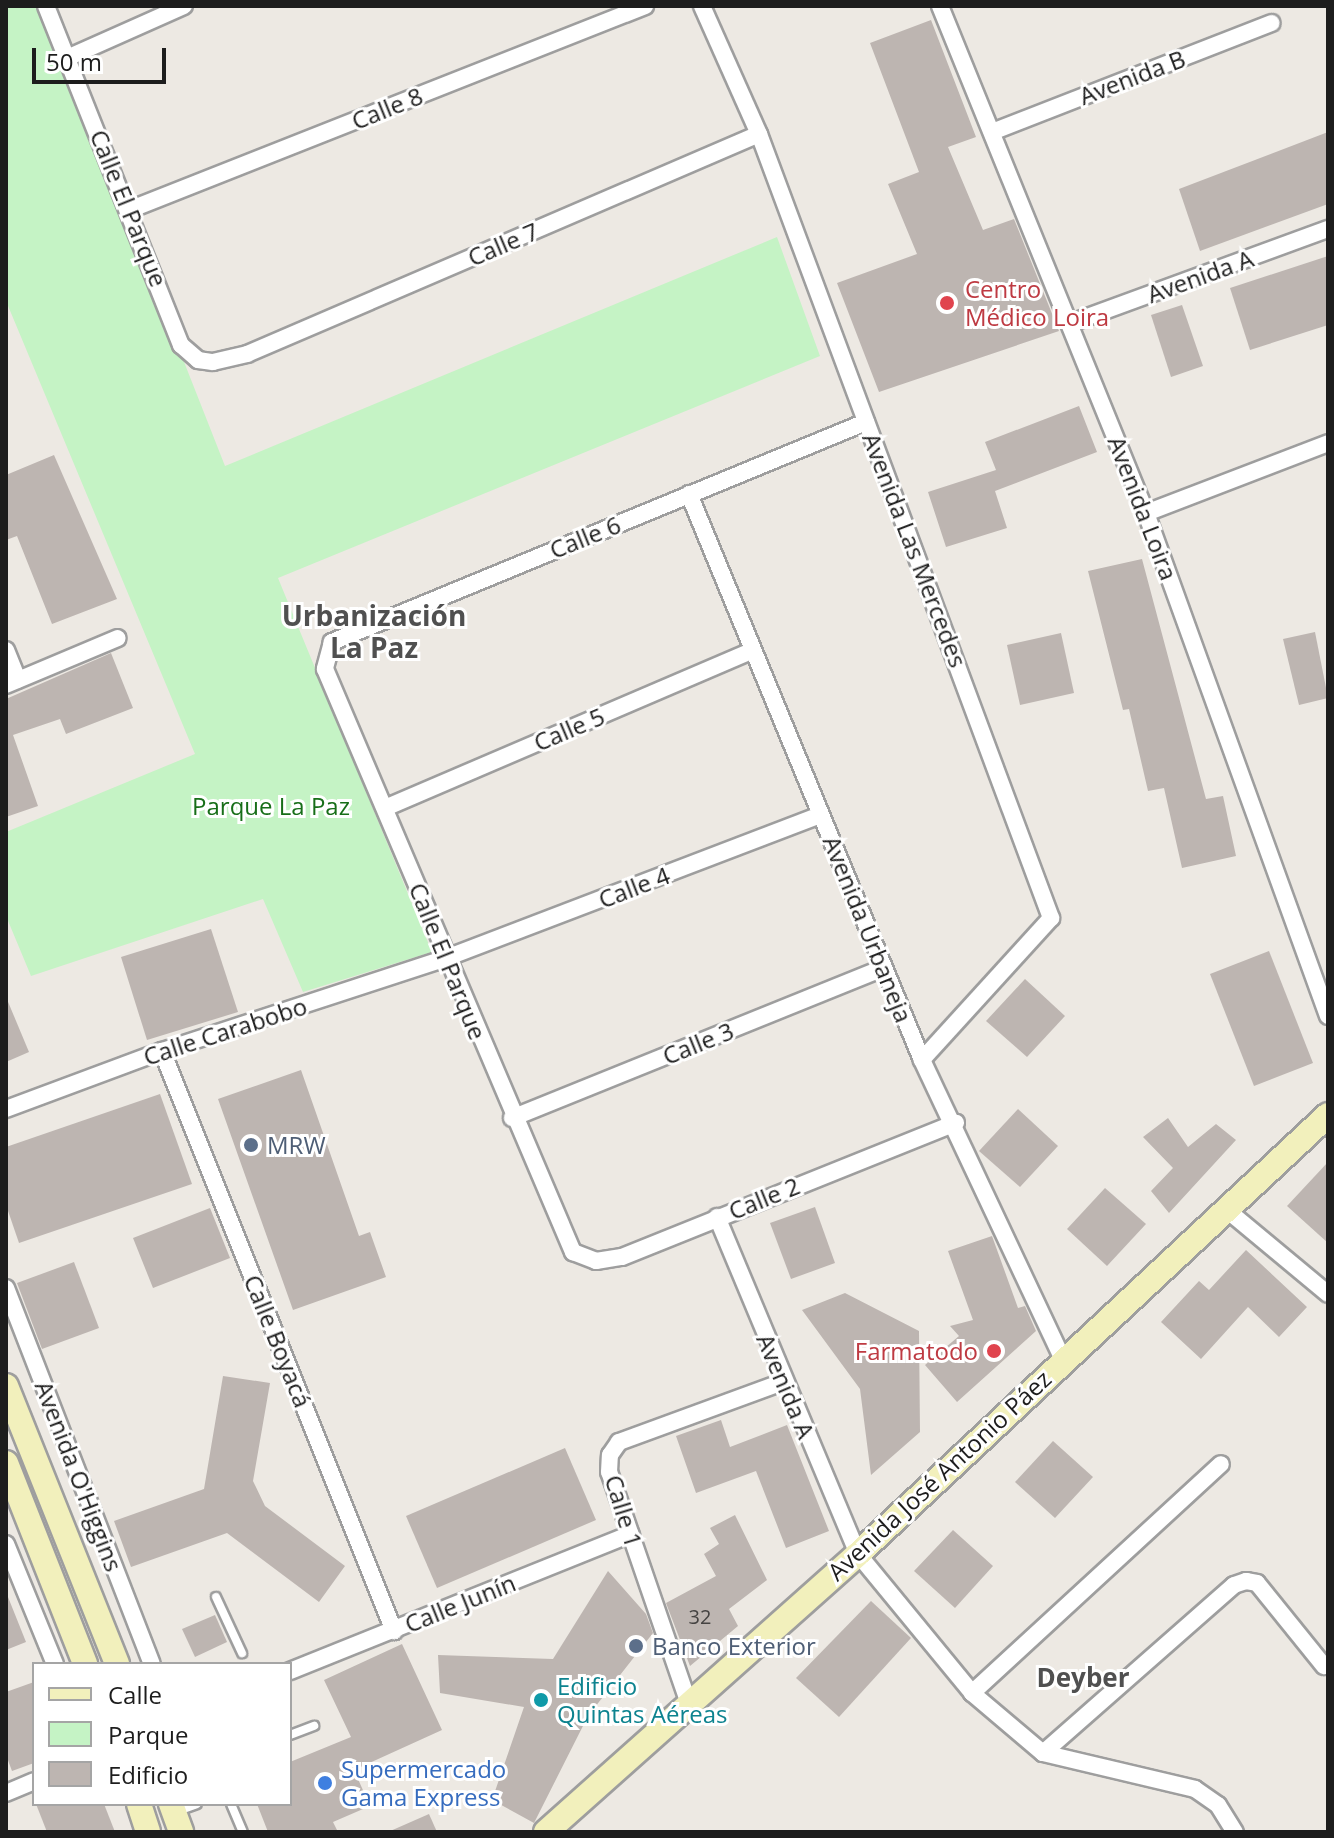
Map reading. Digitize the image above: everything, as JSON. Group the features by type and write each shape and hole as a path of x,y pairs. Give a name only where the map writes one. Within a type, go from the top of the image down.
{"main road":[{"name":"Avenida José Antonio Páez","path":"546,1832 688,1701 858,1554 1062,1358 1328,1115"},
{"name":"Avenida O'Higgins","path":"6,1386 116,1662"},
{"path":"6,1463 84,1662"},
{"path":"140,1806 148,1832"}],"street":[{"name":"Calle El Parque","path":"46,6 181,345 198,360 213,362 247,354"},
{"path":"67,58 184,6"},
{"name":"Calle 8","path":"129,210 645,6"},
{"name":"Avenida Las Mercedes","path":"702,6 759,134 1051,918 922,1060"},
{"name":"Avenida Loira","path":"940,6 992,132 1026,227 1146,513 1328,1016"},
{"name":"Avenida B","path":"992,132 1272,23"},
{"name":"Calle 7","path":"247,354 759,134"},
{"name":"Avenida A","path":"1065,321 1328,229"},
{"name":"Calle 6","path":"325,669 332,642 866,422"},
{"path":"1146,513 1328,443"},
{"name":"Avenida Urbaneja","path":"689,494 922,1060 956,1123 1062,1358"},
{"path":"6,650 12,683 118,638"},
{"name":"Calle 5","path":"385,808 753,650"},
{"name":"Calle El Parque","path":"325,669 512,1118 573,1252"},
{"name":"Calle 4","path":"446,958 821,815"},
{"name":"Calle Carabobo","path":"6,1109 162,1051 446,958"},
{"name":"Calle 3","path":"512,1118 884,968"},
{"name":"Calle Boyacá","path":"162,1051 394,1631"},
{"name":"Calle 2","path":"573,1252 596,1261 622,1257 956,1123"},
{"path":"1227,1210 1328,1294"},
{"name":"Avenida A","path":"717,1217 783,1382 858,1554 972,1693 1043,1753"},
{"name":"Avenida O'Higgins","path":"6,1288 151,1662"},
{"name":"Calle 1","path":"688,1701 609,1472 610,1455 619,1442 783,1382"},
{"path":"972,1693 1221,1464"},
{"name":"Calle Junín","path":"292,1670 630,1534"},
{"path":"6,1544 54,1662"},
{"path":"1043,1753 1234,1585 1246,1581 1257,1583 1324,1666"},
{"path":"1043,1753 1195,1789 1218,1805 1235,1832"},
{"path":"6,1793 32,1782"}],"lane":[{"path":"216,1597 242,1653"},
{"path":"292,1734 314,1726"},
{"path":"232,1806 243,1832"}],"green space":[{"name":"Parque La Paz","path":"6,6 44,6 225,466 777,237 820,356 278,578 432,952 303,992 263,899 31,976 6,916 6,832 195,754 6,301"}],"building":[{"name":"Centro Médico Loira","path":"931,20 976,137 948,147 983,230 1014,219 1059,331 879,392 837,283 917,254 888,184 919,172 870,43"},
{"path":"1328,132 1328,204 1200,251 1179,189"},
{"path":"1328,256 1328,325 1250,350 1230,288"},
{"path":"1182,305 1203,366 1171,377 1151,315"},
{"path":"1079,406 1097,452 995,491 1007,528 946,547 928,492 996,470 985,442"},
{"path":"54,455 117,599 52,624 17,536 6,540 6,475"},
{"path":"1142,559 1206,799 1223,796 1236,856 1182,868 1164,788 1148,791 1129,709 1123,710 1088,571"},
{"path":"1315,632 1328,698 1299,705 1283,639"},
{"path":"1061,633 1074,693 1020,705 1007,645"},
{"path":"111,653 133,708 66,734 60,719 13,735 38,806 6,817 6,699"},
{"path":"211,929 238,1012 147,1040 121,957"},
{"path":"1269,951 1313,1063 1254,1086 1210,974"},
{"path":"1025,979 1065,1016 1027,1057 986,1021"},
{"path":"6,997 29,1052 6,1062"},
{"path":"301,1070 359,1236 370,1232 386,1277 293,1310 218,1099"},
{"path":"160,1094 192,1184 19,1243 6,1205 6,1147"},
{"path":"1018,1109 1058,1146 1020,1187 979,1151"},
{"path":"1168,1118 1188,1147 1216,1124 1236,1140 1169,1213 1151,1191 1173,1168 1143,1137"},
{"path":"1328,1162 1328,1243 1287,1206"},
{"path":"1105,1188 1146,1224 1107,1266 1067,1229"},
{"path":"815,1207 835,1263 791,1279 770,1223"},
{"path":"210,1208 230,1258 153,1288 133,1238"},
{"path":"992,1236 1018,1308 1025,1306 1036,1331 957,1402 925,1365 959,1336 950,1326 973,1320 948,1251"},
{"path":"1246,1250 1307,1307 1279,1337 1248,1307 1201,1359 1161,1322 1199,1281 1209,1290"},
{"path":"74,1262 99,1328 42,1349 17,1283"},
{"path":"845,1293 919,1331 920,1432 871,1475 860,1389 802,1310"},
{"path":"223,1376 270,1383 253,1481 265,1506 345,1566 319,1602 227,1533 131,1567 114,1521 204,1489"},
{"path":"721,1420 730,1447 787,1425 829,1531 786,1548 756,1471 696,1493 676,1436"},
{"path":"1053,1441 1093,1477 1055,1518 1015,1482"},
{"path":"565,1448 596,1520 437,1588 406,1516"},
{"path":"735,1515 767,1580 729,1609 738,1626 690,1666 666,1603 716,1576 704,1554 719,1544 710,1528"},
{"path":"953,1530 993,1566 955,1608 914,1571"},
{"name":"Edificio Quintas Aéreas","path":"608,1571 646,1614 653,1633 588,1716 534,1823 492,1800 524,1707 440,1693 438,1655 553,1659"},
{"path":"6,1592 26,1642 6,1650"},
{"path":"871,1601 911,1638 839,1717 796,1678"},
{"path":"215,1615 227,1642 195,1657 182,1629"},
{"path":"402,1644 442,1730 354,1770 370,1806 333,1822 338,1832 268,1832 258,1806 292,1806 292,1761 351,1737 324,1680"},
{"path":"32,1683 32,1764 12,1771 6,1755 6,1692"},
{"path":"37,1806 105,1806 115,1832 47,1832"},
{"path":"429,1814 437,1832 388,1832"}],"place":[{"name":"Centro Médico Loira","path":"947,303"},
{"name":"MRW","path":"251,1145"},
{"name":"Farmatodo","path":"994,1351"},
{"name":"Banco Exterior","path":"636,1646"},
{"name":"Edificio Quintas Aéreas","path":"541,1700"},
{"name":"Supermercado Gama Express","path":"325,1783"}],"district":[{"name":"Urbanización La Paz","path":"374,631"},
{"name":"Deyber","path":"1083,1678"}]}
